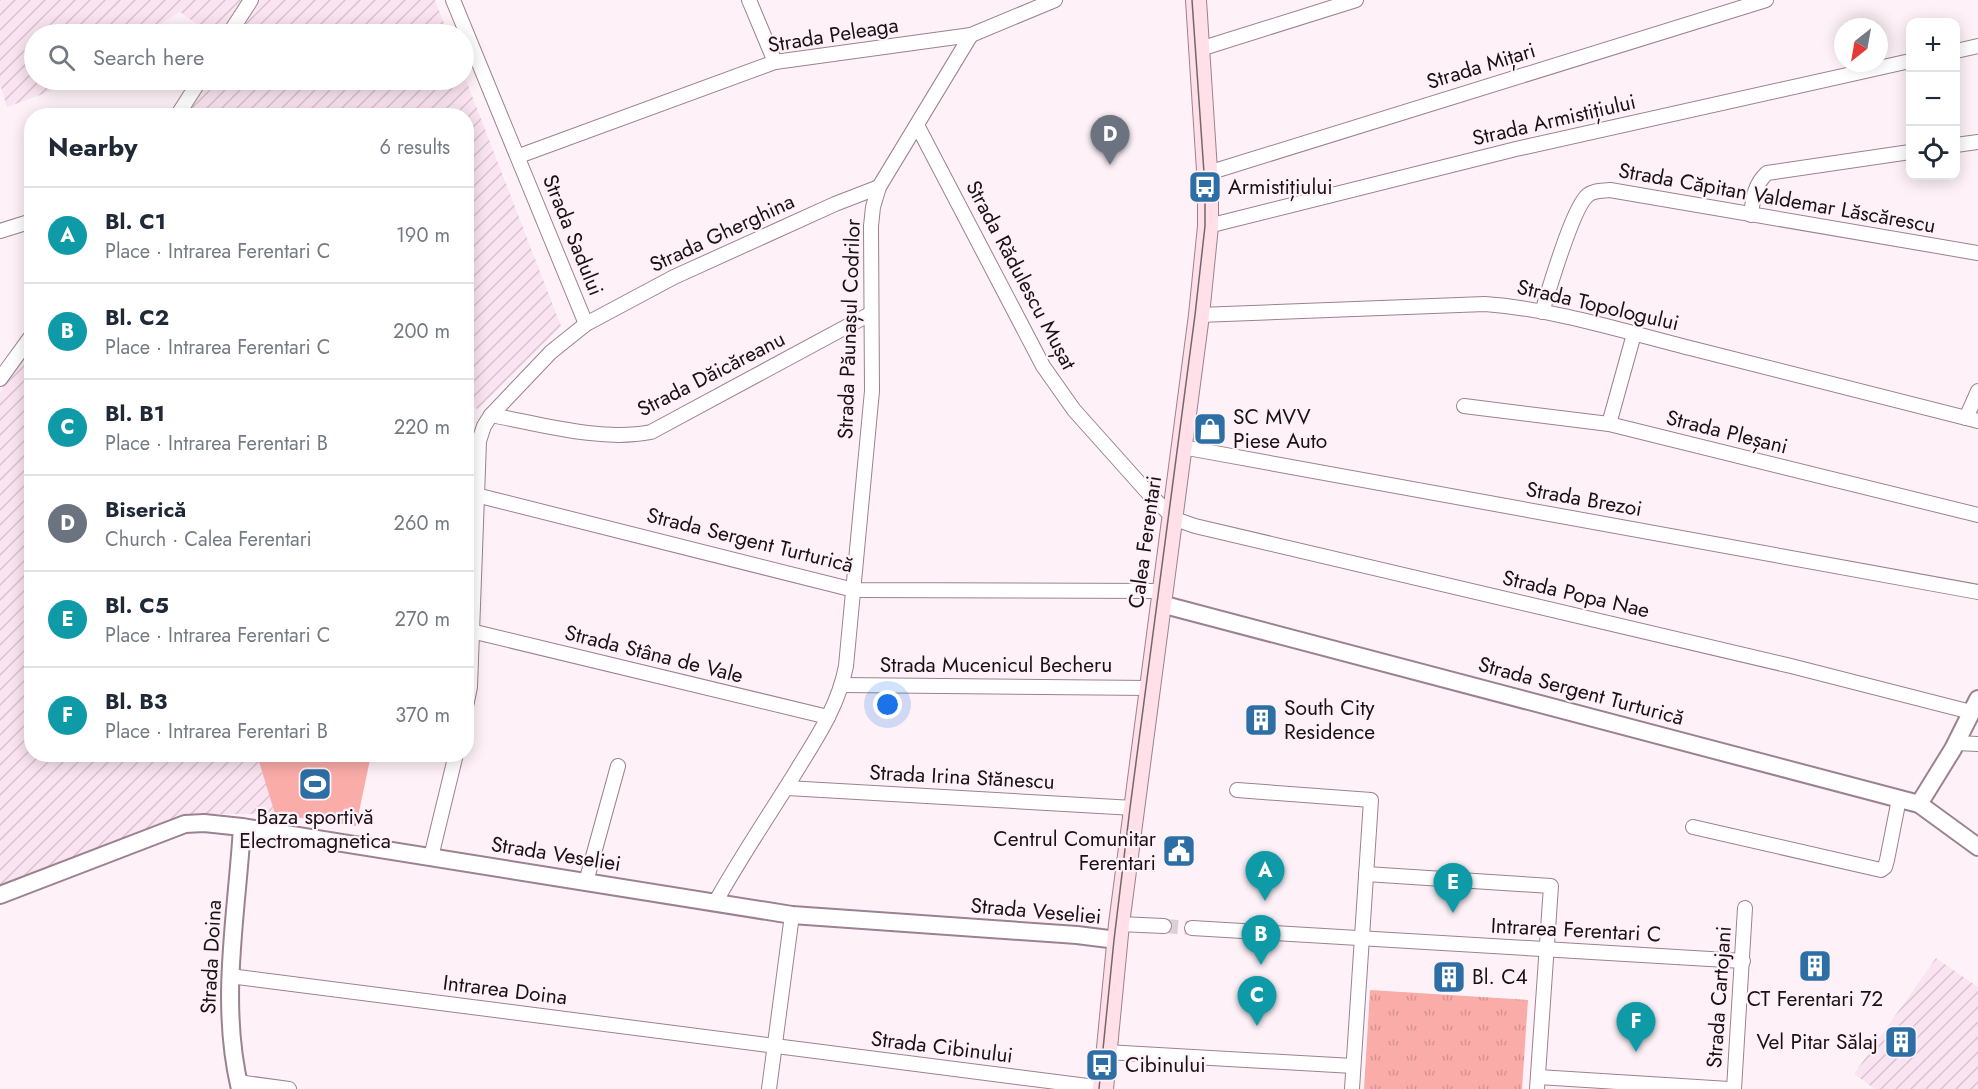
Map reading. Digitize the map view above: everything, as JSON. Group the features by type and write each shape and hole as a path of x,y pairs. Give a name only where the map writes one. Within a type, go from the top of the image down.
{"main road":[{"name":"Calea Ferentari","path":"1103,1089 1118,932 1199,315 1208,226 1208,173 1196,0"}],"street":[{"path":"235,24 251,0"},
{"name":"Strada Sadului","path":"453,0 463,24"},
{"path":"749,0 775,62"},
{"name":"Strada Peleaga","path":"519,156 775,62 971,35 1055,0"},
{"path":"1200,49 1356,0"},
{"name":"Strada Mițari","path":"1208,173 1766,0"},
{"name":"Strada Păunașul Codrilor","path":"715,903 787,788 828,717 843,685 872,392 870,314 873,207 879,187 971,35"},
{"path":"1960,50 1978,46"},
{"name":"Strada Sadului","path":"474,50 586,324 551,352 491,415 484,426 479,441 474,549"},
{"name":"Strada Armistițiului","path":"1208,226 1516,150 1906,62"},
{"path":"182,108 194,90"},
{"name":"Strada Rădulescu Mușat","path":"917,125 1043,366 1074,410 1172,517"},
{"path":"1960,145 1978,142"},
{"path":"1751,215 1755,188 1767,173 1906,153"},
{"name":"Strada Gherghina","path":"586,324 674,277 879,187"},
{"name":"Strada Căpitan Valdemar Lăscărescu","path":"1542,312 1577,210 1588,195 1597,191 1610,190 1978,253"},
{"path":"0,231 24,224"},
{"name":"Strada Topologului","path":"1199,315 1485,304 1542,312 1972,420"},
{"name":"Strada Dăicăreanu","path":"491,415 595,434 619,436 651,432 870,314"},
{"path":"1609,424 1634,334"},
{"path":"0,379 24,346"},
{"path":"1972,420 1978,391"},
{"name":"Strada Pleșani","path":"1464,406 1609,424 1978,515"},
{"name":"Strada Brezoi","path":"1182,447 1978,592"},
{"name":"Strada Sergent Turturică","path":"476,495 854,590 1162,598 1919,804 1978,847"},
{"name":"Strada Popa Nae","path":"1172,517 1195,526 1791,666 1975,705"},
{"name":"Strada Stâna de Vale","path":"474,632 828,717"},
{"name":"Strada Mucenicul Becheru","path":"843,685 1150,688"},
{"path":"1919,804 1956,743 1975,705"},
{"path":"1956,743 1978,744"},
{"path":"431,857 454,762"},
{"path":"586,882 618,766"},
{"name":"Strada Irina Stănescu","path":"787,788 1134,808"},
{"path":"1237,790 1371,800 1352,1089"},
{"path":"1693,827 1881,870 1885,867 1887,860 1899,799"},
{"name":"Strada Veseliei","path":"0,895 185,824 204,823 242,827 792,915 1077,935 1118,932"},
{"name":"Strada Doina","path":"239,1085 231,1029 230,976 242,827"},
{"path":"1366,874 1551,886 1537,1083 1729,1089"},
{"name":"Strada Cartojani","path":"1734,1089 1745,908"},
{"path":"770,1089 792,915"},
{"path":"1118,932 1164,926"},
{"name":"Intrarea Ferentari C","path":"1192,928 1743,961"},
{"name":"Intrarea Doina","path":"230,976 775,1046"},
{"name":"Strada Cibinului","path":"775,1046 1103,1089"},
{"path":"1106,1052 1353,1066"},
{"path":"239,1085 289,1089"}],"shaded area":[{"path":"0,0 435,0 444,24 197,24 180,12 160,24 24,24 24,90 54,90 7,107 0,85"},
{"path":"186,90 470,90 561,326 478,409 474,408 474,108 175,108"},
{"path":"24,354 24,762 259,762 275,814 216,814 0,889 0,393"},
{"path":"1936,958 1978,987 1978,1089 1875,1089 1854,1074"}],"green space":[{"name":"Baza sportivă Electromagnetica","path":"259,762 370,762 356,826 275,814"},
{"path":"1370,990 1528,1000 1522,1089 1364,1089"}],"tunnel":[{"path":"1164,926 1192,928"}],"tram line":[{"path":"1099,1089 1130,808 1205,226 1205,187 1192,0"}],"place":[{"name":"Biserică","path":"1110,165"},
{"name":"Armistițiului","path":"1205,187"},
{"name":"SC MVV Piese Auto","path":"1210,429"},
{"name":"South City Residence","path":"1261,720"},
{"name":"Baza sportivă Electromagnetica","path":"315,784"},
{"name":"Centrul Comunitar Ferentari","path":"1179,851"},
{"name":"Bl. C1","path":"1265,901"},
{"name":"Bl. C5","path":"1453,913"},
{"name":"Bl. C2","path":"1261,965"},
{"name":"CT Ferentari 72","path":"1815,966"},
{"name":"Bl. C4","path":"1449,977"},
{"name":"Bl. B1","path":"1257,1026"},
{"name":"Vel Pitar Sălaj","path":"1901,1042"},
{"name":"Bl. B3","path":"1636,1052"},
{"name":"Cibinului","path":"1102,1065"}]}
